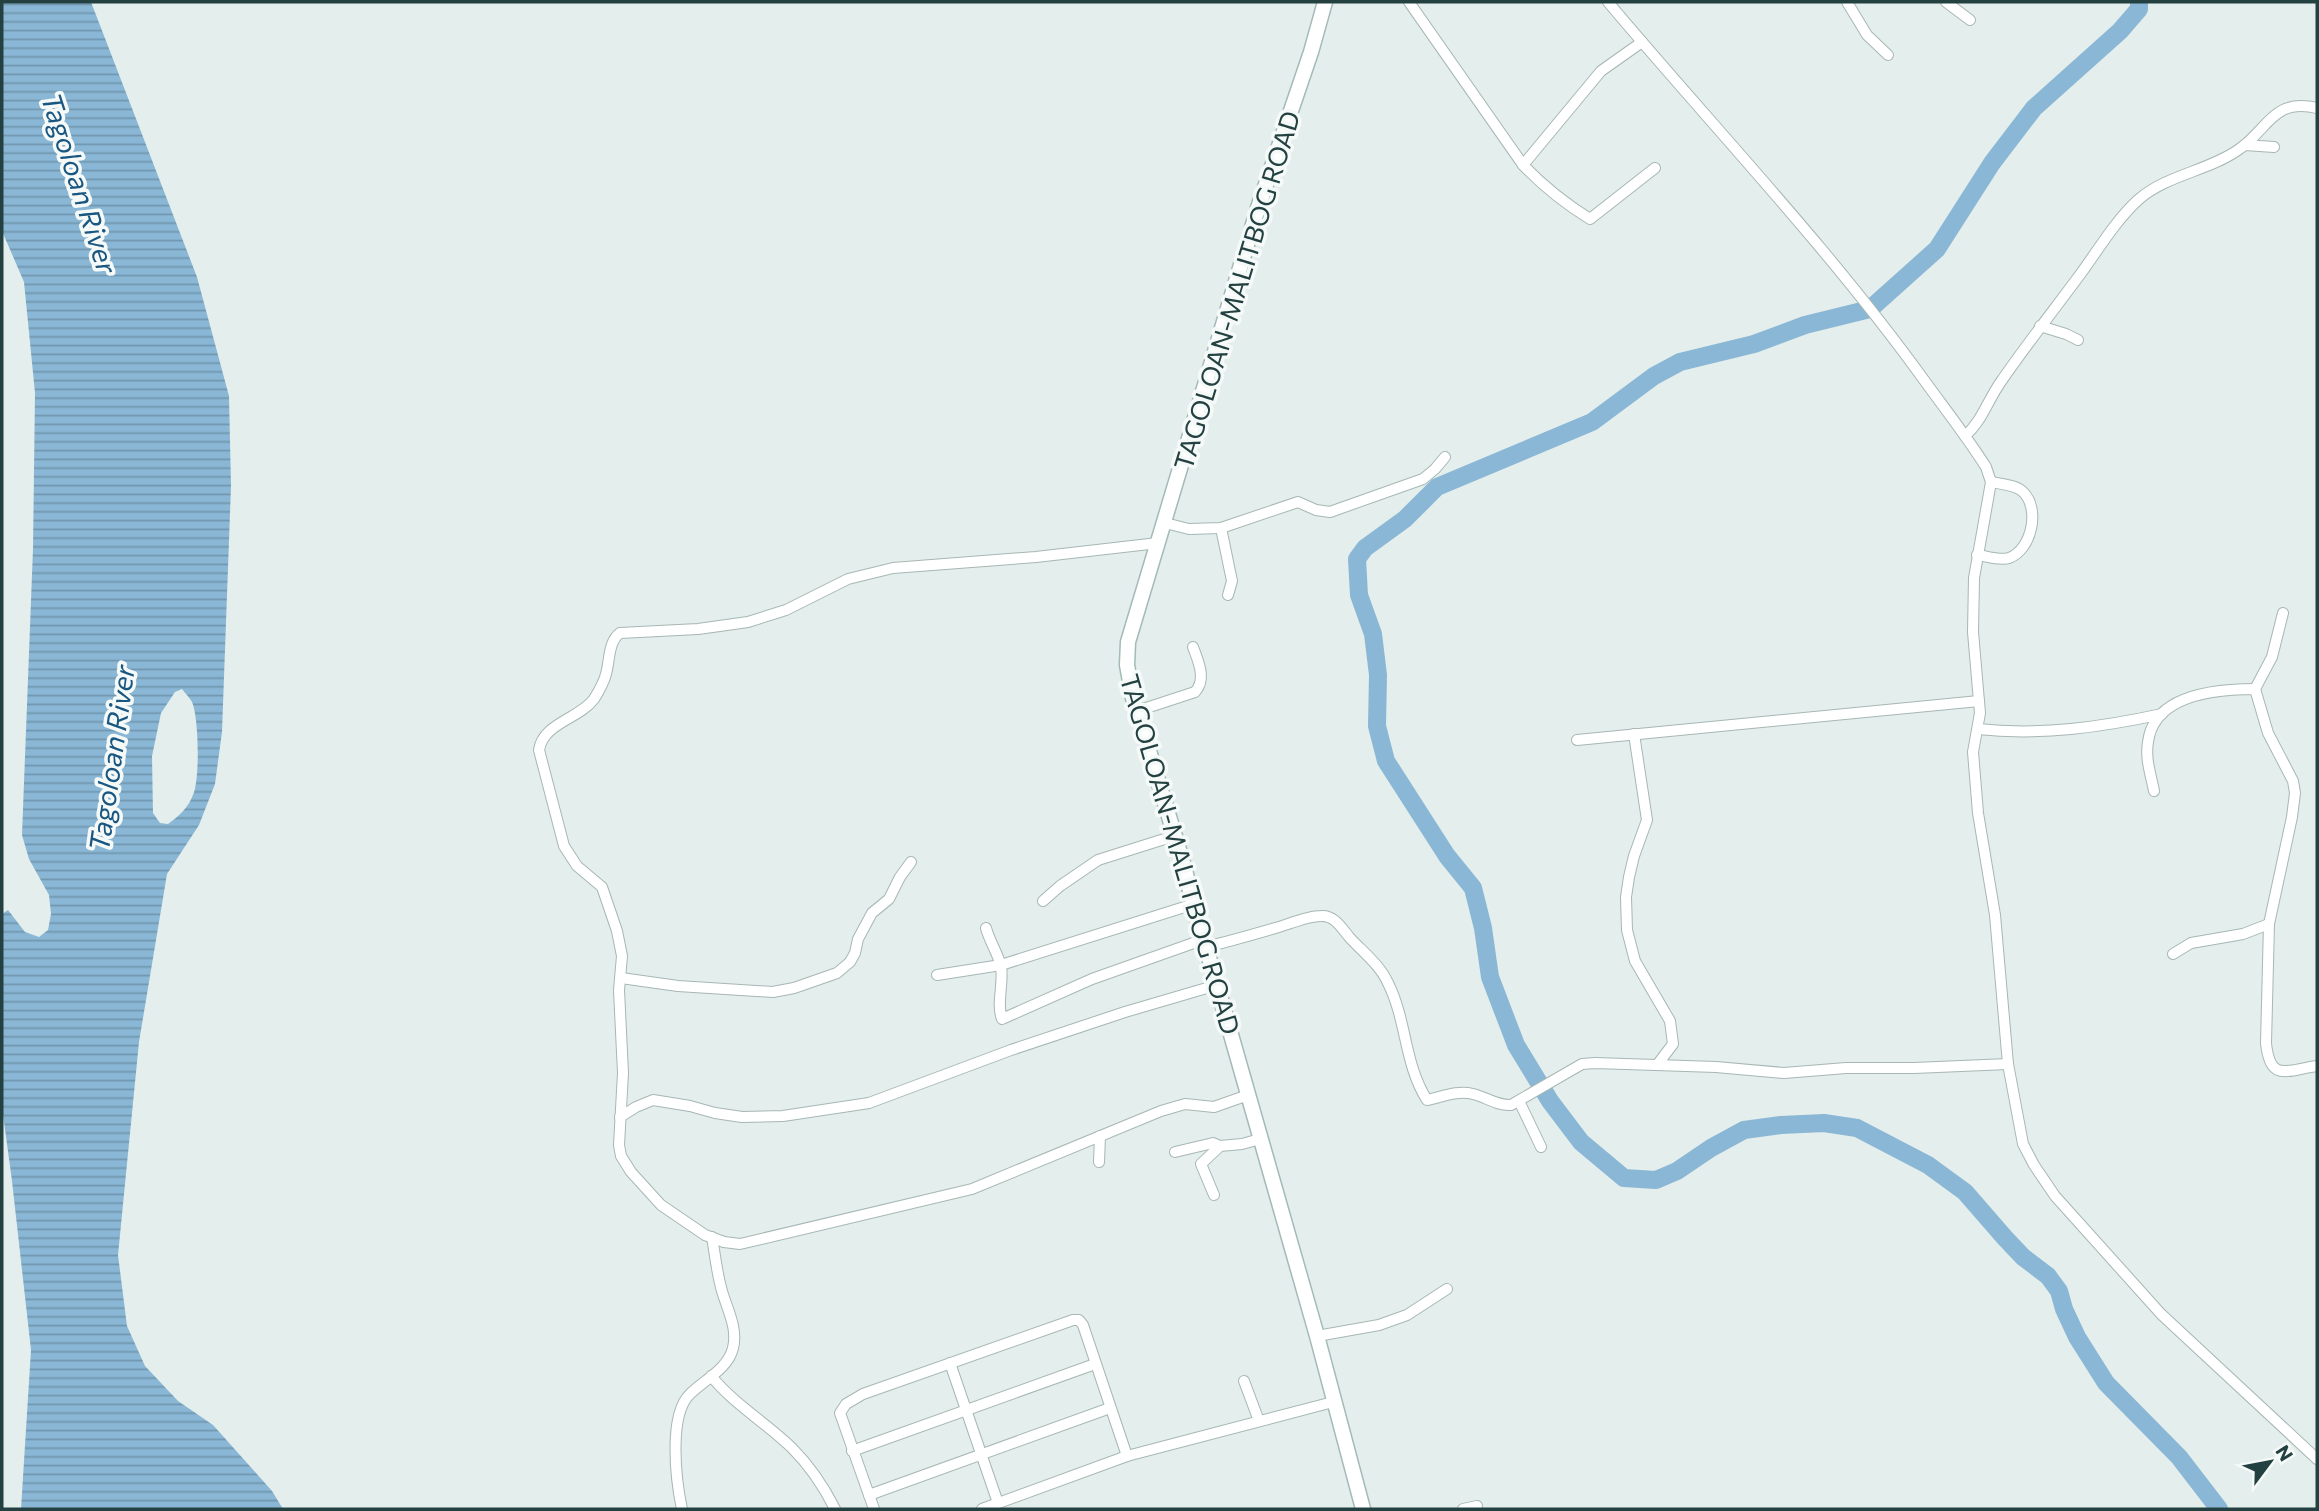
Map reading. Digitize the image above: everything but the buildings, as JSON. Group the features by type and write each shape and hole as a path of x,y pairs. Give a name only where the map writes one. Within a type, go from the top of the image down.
{"main road":[{"name":"TAGOLOAN-MALITBOG ROAD","path":"1325,2 1258,208 1128,642 1127,665 1129,683 1317,1336 1363,1509"}],"street":[{"path":"1409,2 1523,165 1564,204 1590,219 1655,168"},
{"path":"1608,2 1821,245 1986,467 1991,482 1977,555 1973,632 1979,701 1978,729 1973,746 1978,813 1995,915 2008,1064 2024,1144 2034,1165 2055,1196 2161,1314 2317,1459"},
{"path":"1847,2 1867,36 1888,55"},
{"path":"1946,2 1970,20"},
{"path":"1523,165 1601,71 1642,42"},
{"path":"1965,436 1980,421 1992,395 2040,326 2119,220 2139,199 2175,178 2235,152 2281,109 2298,106 2317,108"},
{"path":"2245,145 2274,147"},
{"path":"2040,326 2066,334 2078,341"},
{"path":"1165,523 1189,529 1221,528 1297,502 1329,513 1423,479 1435,470 1445,457"},
{"path":"1977,555 2003,559 2015,555 2025,545 2032,522 2031,507 2025,494 2014,487 1991,482"},
{"path":"1221,528 1232,581 1228,595"},
{"path":"1158,543 1036,557 892,568 848,579 786,610 748,622 698,629 620,632 615,636 606,675 593,701 545,735 539,750 564,846 573,861 598,882 605,893 622,956 619,990 623,1073 619,1145 621,1156 631,1172 661,1205 712,1237 740,1244 972,1189 1132,1121 1185,1104 1214,1107 1248,1095"},
{"path":"2283,613 2272,657 2255,689 2268,733 2294,787 2292,817 2269,924 2267,1059 2273,1068 2281,1072 2317,1066"},
{"path":"1137,711 1199,688 1201,678 1193,647"},
{"path":"2154,791 2148,764 2148,742 2153,726 2162,714 2182,699 2195,695 2255,689"},
{"path":"1577,740 1979,701"},
{"path":"1978,729 2008,732 2046,731 2117,723 2162,714"},
{"path":"1634,734 1647,820 1631,867 1625,915 1635,961 1670,1021 1673,1034 1673,1044 1657,1065"},
{"path":"1043,901 1098,860 1174,836"},
{"path":"621,978 678,986 773,992 794,988 837,973 850,962 858,939 872,913 889,899 911,862"},
{"path":"937,975 1001,965 1194,904"},
{"path":"986,928 1001,965 1002,990 999,1008 1002,1018 1092,979 1204,943 1321,916 1330,917 1376,965 1388,982 1395,999 1413,1073 1427,1100 1466,1093 1506,1106 1587,1063 1716,1067 1784,1073 1846,1068 2008,1064"},
{"path":"2173,954 2191,943 2243,934 2269,924"},
{"path":"620,1117 653,1100 742,1117 783,1116 869,1103 1011,1050 1217,985"},
{"path":"1519,1101 1541,1147"},
{"path":"1099,1162 1100,1136"},
{"path":"1175,1152 1213,1143 1220,1146 1260,1139"},
{"path":"1214,1195 1201,1164 1220,1146"},
{"path":"682,1509 675,1439 678,1415 688,1396 727,1362 733,1352 735,1338 721,1289 712,1237"},
{"path":"1317,1336 1379,1325 1408,1315 1447,1289"},
{"path":"874,1509 840,1413 846,1404 863,1394 1077,1319 1083,1325 1127,1456"},
{"path":"950,1363 998,1503"},
{"path":"852,1451 1095,1364"},
{"path":"711,1376 726,1394 801,1457 828,1494 835,1509"},
{"path":"1244,1381 1259,1421"},
{"path":"982,1509 1127,1456 1333,1402"},
{"path":"869,1495 1110,1408"},
{"path":"1463,1509 1477,1506"}],"water":[{"name":"Tagoloan River","path":"2,2 91,2 197,277 229,396 231,486 222,732 215,784 199,825 167,874 139,1042 118,1255 127,1326 145,1366 178,1401 213,1425 272,1491 283,1509 21,1509 31,1350 2,1107 2,914 8,910 25,932 39,937 48,930 51,914 49,895 29,859 22,835 33,549 35,393 24,282 2,231","holes":["182,689 192,702 196,721 198,763 195,787 189,804 179,815 168,824 160,823 153,813 152,756 161,713 175,692"]}],"waterway":[{"path":"2139,2 2139,9 2120,31 2034,108 1992,163 1937,249 1870,309 1805,325 1754,344 1680,362 1654,376 1592,422 1437,487 1405,519 1365,548 1357,559 1359,595 1373,634 1378,675 1377,726 1386,761 1447,856 1473,888 1483,928 1490,977 1516,1045 1550,1101 1581,1142 1624,1178 1656,1180 1677,1171 1744,1130 1824,1123 1857,1128 1928,1165 1965,1192 2023,1257 2048,1276 2059,1291 2077,1337 2106,1383 2179,1457 2219,1509"}]}
